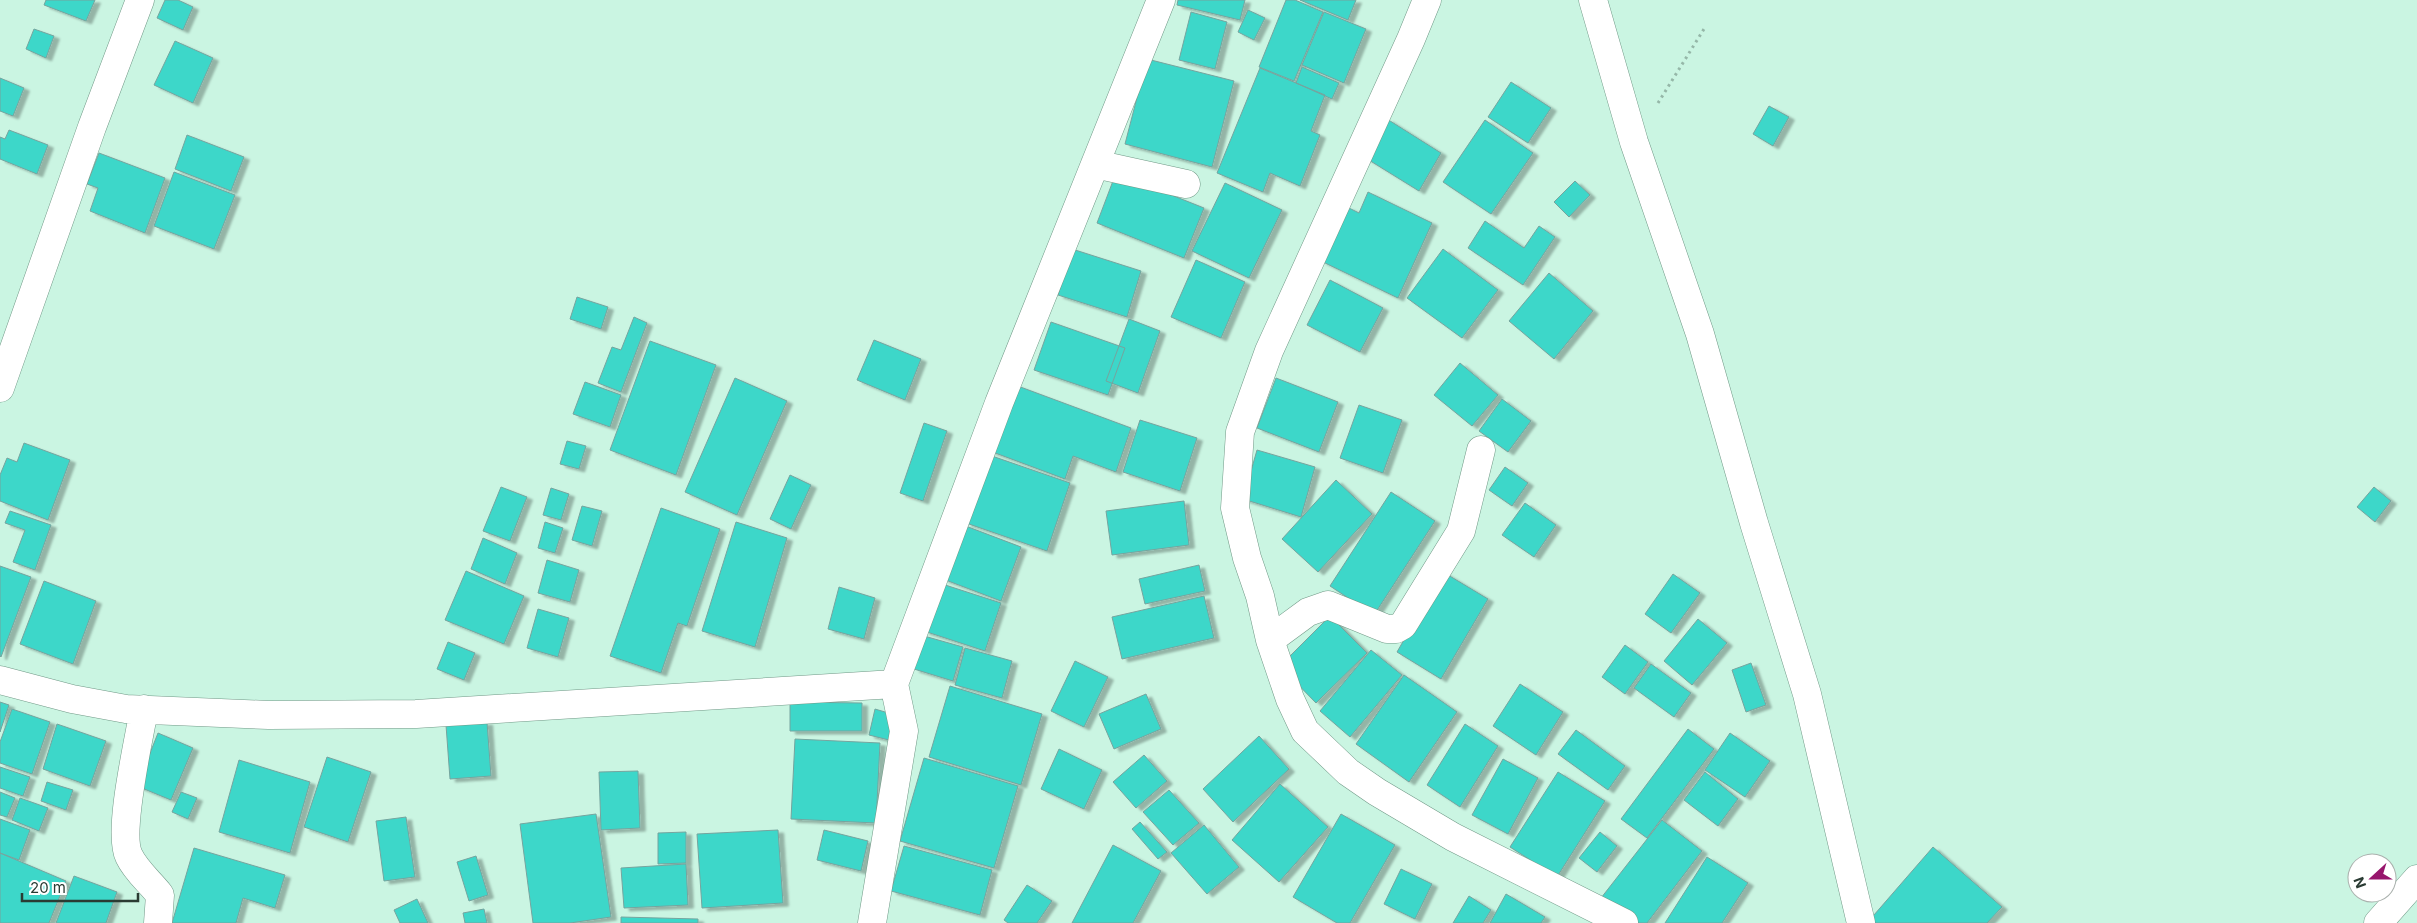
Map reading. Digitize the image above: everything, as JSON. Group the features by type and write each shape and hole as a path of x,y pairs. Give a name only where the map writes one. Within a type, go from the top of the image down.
{"street":[{"path":"0,388 88,137 140,0"},
{"path":"872,923 904,731 894,684 999,403 1161,0"},
{"path":"1427,0 1269,351 1240,432 1235,508 1270,640 1290,699 1305,731 1348,772 1454,837 1624,923"},
{"path":"1593,0 1634,142 1700,334 1754,523 1807,694 1861,923"},
{"path":"1095,164 1186,184"},
{"path":"1270,640 1308,612 1328,605 1387,629 1396,629 1403,625 1461,531 1481,450"},
{"path":"0,680 72,699 126,709 269,715 416,714 894,684"},
{"path":"144,709 125,812 128,854 137,870 160,895 158,923"},
{"path":"2378,923 2417,879"}],"path":[{"path":"1634,142 1704,29"}],"building":[{"path":"46,0 95,0 86,21 44,5"},
{"path":"165,0 178,0 193,7 183,30 157,18"},
{"path":"1178,0 1245,0 1240,20 1177,5"},
{"path":"1286,0 1295,0 1323,12 1294,81 1259,67"},
{"path":"1300,0 1356,0 1348,20"},
{"path":"1248,10 1265,18 1254,40 1238,32"},
{"path":"1191,12 1227,22 1215,69 1179,60"},
{"path":"1324,12 1366,29 1344,83 1302,65"},
{"path":"34,29 54,36 46,58 26,49"},
{"path":"175,41 213,58 193,103 154,85"},
{"path":"1147,59 1234,81 1212,167 1125,144"},
{"path":"1302,67 1339,83 1332,99 1296,83"},
{"path":"1260,68 1325,95 1311,131 1320,135 1300,186 1270,173 1263,192 1217,173"},
{"path":"0,78 24,88 13,116 0,111"},
{"path":"1511,82 1551,108 1528,143 1488,117"},
{"path":"1769,106 1789,117 1773,146 1753,134"},
{"path":"1387,119 1441,153 1419,191 1364,157"},
{"path":"1485,120 1533,153 1491,214 1443,182"},
{"path":"9,130 48,145 37,174 0,159 0,137 5,139"},
{"path":"187,135 244,157 231,191 175,169"},
{"path":"99,153 165,178 145,233 90,211 98,188 87,184"},
{"path":"174,172 235,195 214,249 154,226"},
{"path":"1116,173 1204,208 1184,258 1097,223"},
{"path":"1575,181 1590,195 1569,217 1554,202"},
{"path":"1225,183 1282,210 1249,278 1192,251"},
{"path":"1368,192 1432,223 1398,298 1321,261 1347,207 1359,213"},
{"path":"1485,221 1524,248 1539,226 1555,237 1523,285 1468,248"},
{"path":"1072,249 1141,271 1127,317 1058,295"},
{"path":"1443,249 1498,290 1462,338 1407,298"},
{"path":"1196,260 1245,282 1221,338 1171,317"},
{"path":"1549,273 1593,311 1554,359 1509,321"},
{"path":"1330,280 1383,308 1360,352 1307,325"},
{"path":"577,297 608,307 601,329 570,319"},
{"path":"634,317 647,323 621,392 598,383 612,347 621,350"},
{"path":"1129,319 1160,331 1138,393 1106,381"},
{"path":"1051,322 1125,348 1108,395 1034,370"},
{"path":"874,340 921,359 905,400 857,380"},
{"path":"650,341 716,365 676,475 610,450"},
{"path":"1460,363 1498,395 1472,426 1434,395"},
{"path":"735,378 787,401 737,515 685,492"},
{"path":"1276,378 1338,402 1319,452 1257,428"},
{"path":"585,382 621,395 610,427 573,414"},
{"path":"1015,385 1131,428 1116,472 1073,456 1065,479 990,451"},
{"path":"1502,399 1531,421 1508,452 1479,431"},
{"path":"1359,405 1402,420 1383,473 1340,458"},
{"path":"1140,420 1197,438 1180,491 1123,472"},
{"path":"924,423 947,431 923,501 900,493"},
{"path":"567,441 586,446 579,469 560,464"},
{"path":"24,443 70,460 48,520 0,501 0,475 7,458 17,462"},
{"path":"1257,450 1315,467 1301,517 1243,499"},
{"path":"989,455 1070,483 1047,551 966,523"},
{"path":"1505,467 1528,483 1512,506 1489,490"},
{"path":"790,475 811,485 791,529 770,519"},
{"path":"1336,480 1372,514 1318,572 1282,539"},
{"path":"501,487 527,497 510,541 483,531"},
{"path":"2374,487 2391,501 2375,522 2357,507"},
{"path":"551,488 569,494 561,520 543,515"},
{"path":"1391,492 1435,521 1374,615 1330,586"},
{"path":"1184,501 1189,545 1112,555 1106,511"},
{"path":"1525,503 1556,525 1534,557 1502,535"},
{"path":"582,506 602,511 592,546 572,540"},
{"path":"661,508 720,529 687,626 678,623 661,673 610,656"},
{"path":"10,511 51,525 35,570 13,562 25,530 5,523"},
{"path":"545,522 563,528 555,553 538,548"},
{"path":"736,522 787,538 755,647 702,631"},
{"path":"963,525 1021,547 1001,601 943,579"},
{"path":"483,538 517,553 505,584 471,569"},
{"path":"547,560 579,570 570,602 538,593"},
{"path":"1199,565 1205,591 1145,604 1139,579"},
{"path":"0,566 31,577 1,657 0,656"},
{"path":"466,571 524,596 504,644 445,620"},
{"path":"1443,572 1488,599 1441,679 1397,652"},
{"path":"1673,574 1700,593 1671,633 1645,614"},
{"path":"44,581 96,601 73,664 20,644"},
{"path":"939,583 1001,603 985,651 924,631"},
{"path":"839,587 875,598 864,639 828,629"},
{"path":"1204,596 1214,638 1122,659 1112,617"},
{"path":"538,609 569,618 558,657 527,648"},
{"path":"1330,616 1367,653 1316,703 1280,666"},
{"path":"1698,619 1727,643 1692,685 1664,661"},
{"path":"924,636 963,647 953,681 914,669"},
{"path":"448,642 475,653 464,680 437,669"},
{"path":"1625,645 1648,662 1625,694 1602,677"},
{"path":"965,648 1012,661 1002,698 955,685"},
{"path":"1371,650 1402,675 1350,737 1320,711"},
{"path":"1075,661 1108,677 1084,727 1051,711"},
{"path":"1751,663 1766,705 1746,712 1732,670"},
{"path":"1651,664 1691,693 1674,717 1634,688"},
{"path":"1404,675 1457,712 1409,782 1356,744"},
{"path":"1520,684 1563,712 1536,755 1493,726"},
{"path":"950,686 1042,714 1021,785 929,757"},
{"path":"1146,694 1161,729 1114,749 1099,714"},
{"path":"0,702 9,705 0,732"},
{"path":"790,702 862,703 862,731 790,731"},
{"path":"12,709 50,722 32,774 0,763 0,742"},
{"path":"875,709 895,715 889,740 869,735"},
{"path":"487,722 491,776 450,779 446,725"},
{"path":"57,724 106,741 90,786 43,769"},
{"path":"1465,724 1498,746 1460,807 1427,785"},
{"path":"1688,729 1714,749 1647,838 1621,819"},
{"path":"1576,730 1625,766 1608,790 1558,754"},
{"path":"158,733 193,748 171,800 137,786"},
{"path":"1730,733 1770,761 1745,797 1705,770"},
{"path":"1259,736 1289,769 1233,822 1203,789"},
{"path":"795,739 880,743 876,823 791,819"},
{"path":"1059,749 1102,770 1084,809 1041,789"},
{"path":"1144,755 1167,781 1136,808 1113,782"},
{"path":"327,757 371,772 348,842 304,827"},
{"path":"924,758 1018,786 994,868 900,841"},
{"path":"1503,759 1538,778 1508,834 1472,815"},
{"path":"239,760 310,782 290,853 219,832"},
{"path":"0,767 30,777 23,796 0,788"},
{"path":"638,771 640,828 601,830 599,772"},
{"path":"1558,772 1605,801 1557,877 1510,847"},
{"path":"1705,772 1738,799 1718,826 1684,800"},
{"path":"47,782 73,790 66,810 41,801"},
{"path":"1280,784 1328,827 1279,882 1232,840"},
{"path":"1169,790 1199,823 1173,845 1143,812"},
{"path":"0,792 15,798 7,817 0,815"},
{"path":"181,792 197,798 188,819 172,812"},
{"path":"20,798 48,808 39,831 12,820"},
{"path":"596,814 611,917 570,923 533,923 520,824"},
{"path":"1341,814 1395,845 1350,923 1337,923 1293,897"},
{"path":"406,817 415,877 384,881 376,821"},
{"path":"0,819 30,830 19,860 0,853"},
{"path":"1662,820 1702,851 1647,923 1633,923 1601,898"},
{"path":"1140,822 1167,852 1158,859 1132,829"},
{"path":"1204,825 1239,867 1207,894 1171,853"},
{"path":"778,830 783,903 702,908 697,834"},
{"path":"824,830 868,841 861,871 817,860"},
{"path":"686,832 686,863 658,864 658,833"},
{"path":"1600,832 1617,846 1597,872 1579,858"},
{"path":"1113,845 1161,871 1133,923 1072,923"},
{"path":"904,846 992,870 980,915 891,891"},
{"path":"1933,847 2002,907 1987,923 1867,923"},
{"path":"194,848 285,875 275,908 243,898 236,923 172,923"},
{"path":"0,853 66,881 49,923 0,923"},
{"path":"476,856 488,895 469,901 457,862"},
{"path":"1707,857 1748,883 1722,923 1665,923"},
{"path":"686,864 688,905 624,908 621,868"},
{"path":"1401,869 1432,884 1415,919 1384,904"},
{"path":"74,876 117,892 106,923 56,923"},
{"path":"1027,885 1052,901 1037,923 1008,923 1004,920"},
{"path":"1506,894 1545,917 1541,923 1490,923"},
{"path":"1469,896 1491,910 1483,923 1453,923"},
{"path":"417,899 428,923 400,923 394,910"},
{"path":"484,909 487,923 465,923 463,913"},
{"path":"621,917 698,919 698,923 621,923"}]}
